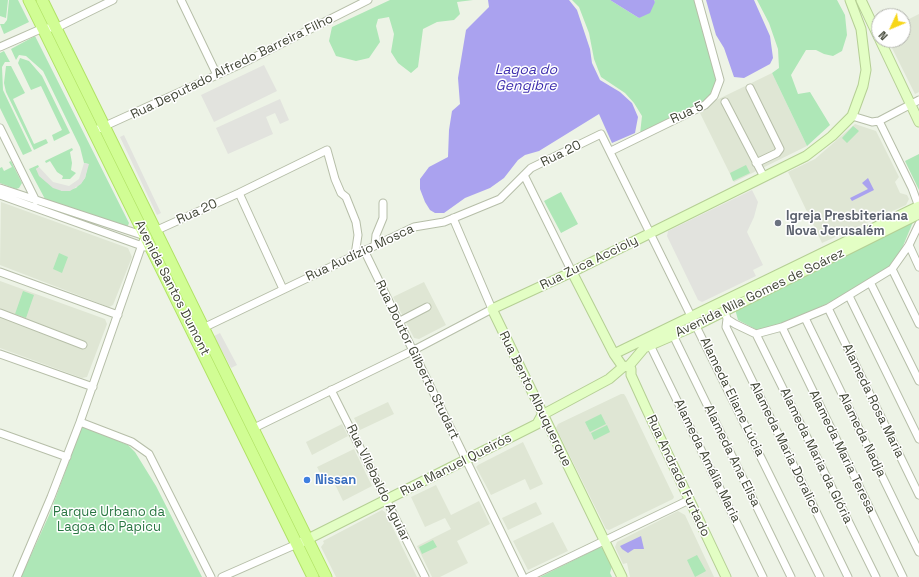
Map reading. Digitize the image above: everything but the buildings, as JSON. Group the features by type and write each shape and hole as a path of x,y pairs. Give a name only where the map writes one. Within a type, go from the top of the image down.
{"main road":[{"name":"Avenida Santos Dumont","path":"29,0 99,129"},
{"name":"Avenida Santos Dumont","path":"42,0 56,28 99,129 126,185 152,250 198,330 302,542 326,577"},
{"name":"Avenida Santos Dumont","path":"147,238 252,429 302,542 313,577"}],"street":[{"path":"0,47 43,28 56,28 113,0"},
{"path":"181,0 217,75"},
{"name":"Rua Deputado Alfredo Barreira Filho","path":"99,129 217,75 368,0"},
{"name":"Rua 5","path":"611,151 705,105 714,96 720,80 698,0"},
{"path":"850,0 861,29 866,70 863,86 852,116 872,122 879,121 919,100"},
{"path":"861,0 871,22"},
{"path":"883,48 919,122"},
{"path":"750,88 780,149 777,153 756,163"},
{"path":"725,102 764,177"},
{"name":"Rua Zuca Accioly","path":"252,429 806,156 821,146 852,116"},
{"path":"879,121 912,188 919,207"},
{"path":"0,128 36,201"},
{"name":"Alameda Eliane Lúcia","path":"599,134 603,135 611,151 820,577"},
{"name":"Rua 20","path":"524,175 531,168 599,134"},
{"name":"Rua 20","path":"147,238 327,150 335,179 342,193 346,197 355,220 358,236 355,255"},
{"name":"Rua Audízio Mosca","path":"198,330 414,227 439,224 500,199 524,175"},
{"name":"Rua Andrade Furtado","path":"524,175 614,354 625,370 726,577"},
{"path":"0,188 11,195 56,216 87,227 147,238"},
{"path":"239,193 283,289"},
{"path":"0,195 11,195 36,201 147,238"},
{"path":"375,245 376,235 382,221 383,204"},
{"name":"Avenida Nila Gomes de Soárez","path":"625,370 638,354 650,345 673,335 695,321 919,207"},
{"path":"56,216 59,208"},
{"name":"Avenida Nila Gomes de Soárez","path":"614,354 695,321 726,315 919,214"},
{"name":"Rua Bento Albuquerque","path":"453,218 492,310 622,577"},
{"path":"87,227 90,219"},
{"path":"726,315 756,334 782,327 828,308 871,284 892,269 908,246 919,224"},
{"path":"17,577 67,457 147,238"},
{"path":"908,246 919,267"},
{"name":"Rua Doutor Gilberto Studart","path":"364,250 414,350 465,460 523,577"},
{"path":"892,269 919,324"},
{"path":"0,272 118,315"},
{"path":"871,284 919,381"},
{"path":"849,296 919,439"},
{"path":"400,322 427,308"},
{"name":"Alameda Rosa Maria","path":"828,308 919,495"},
{"path":"0,313 83,345"},
{"name":"Alameda Maria Doralice","path":"726,315 726,327 848,577"},
{"name":"Alameda Nadja","path":"805,318 919,552"},
{"name":"Alameda Maria Teresa","path":"782,327 903,577"},
{"name":"Alameda Maria da Glória","path":"756,334 876,577"},
{"name":"Alameda Ana Elisa","path":"673,335 791,577"},
{"path":"625,370 630,354 638,343"},
{"name":"Alameda Amália Maria","path":"650,345 763,577"},
{"path":"0,354 93,387"},
{"name":"Rua Manuel Queirós","path":"302,542 537,424 542,415 625,370"},
{"name":"Rua Vilebaldo Aguiar","path":"331,390 425,577"},
{"path":"80,422 132,442 149,454 211,577"},
{"path":"0,434 67,457"},
{"path":"529,577 689,500"},
{"path":"222,577 302,542"}],"shaded area":[{"path":"919,14 919,92 915,94 892,48 911,48 911,18"},
{"path":"264,65 277,91 214,122 201,95"},
{"path":"772,73 807,146 734,182 698,109"},
{"path":"280,99 289,120 280,124 275,113 266,117 273,134 228,154 216,128"},
{"path":"855,124 876,131 899,177 895,182 900,193 907,195 909,199 906,205 822,243 788,172 815,159"},
{"path":"124,135 161,213 157,215 120,137"},
{"path":"84,163 89,164 85,178 81,184 70,191 62,191 53,188 39,176 36,169 39,167 53,182 69,186 79,179"},
{"path":"752,190 758,202 754,217 747,232 763,265 753,270 756,276 702,302 698,300 667,236 668,231"},
{"path":"1,202 128,248 132,257 113,305 109,307 0,265"},
{"path":"0,281 105,319 107,324 87,377 82,378 0,348"},
{"path":"424,282 446,325 419,339 414,338 393,297"},
{"path":"220,333 237,365 231,368 214,336"},
{"path":"621,394 624,394 626,397 674,497 673,499 609,530 606,529 556,428 558,424"},
{"path":"388,402 394,414 360,430 354,418"},
{"path":"342,424 348,436 312,455 306,442"},
{"path":"523,442 543,484 530,490 525,479 491,495 476,467"},
{"path":"354,449 372,486 343,501 331,476 324,480 317,467"},
{"path":"436,485 451,515 479,501 490,524 457,541 468,563 440,577 432,577 417,546 451,529 445,518 425,527 411,497"},
{"path":"536,502 542,514 508,530 502,518"},
{"path":"382,510 385,512 417,577 336,577 321,547 324,543 323,541"},
{"path":"678,511 685,515 714,577 630,577 627,563 623,564 615,547 617,542"},
{"path":"553,522 568,551 528,570 513,541"}],"green space":[{"path":"0,0 8,0 6,18 0,16"},
{"path":"9,0 18,0 29,22 4,34 0,24 4,24 7,20"},
{"path":"390,0 473,0 457,2 460,14 454,20 437,22 423,29 418,67 411,73 398,63 391,52 394,34 389,17 378,19 376,26 380,42 369,58 356,61 336,56 329,41 332,27"},
{"path":"572,0 610,0 639,18 655,2 654,0 695,0 715,74 716,85 710,99 640,134 642,116 634,103 625,93 601,77 594,59 589,33 579,7"},
{"path":"757,0 837,0 845,15 847,35 842,51 833,56 816,50 806,50 791,75 798,94 810,92 830,125 807,146 772,73 779,68 778,49 769,23"},
{"path":"35,36 129,223 127,228 45,199 29,169 38,165 39,167 36,169 62,191 76,188 85,178 88,164 84,163 80,147 43,71 26,56 19,55 16,60 11,49"},
{"path":"4,51 10,62 5,62 2,67 3,90 32,151 23,155 0,108 0,53"},
{"path":"20,58 29,61 42,76 70,133 54,141 52,135 62,130 41,86 31,90 18,63"},
{"path":"6,66 11,66 25,93 13,99 34,144 46,139 48,143 34,150 6,92 4,83"},
{"path":"853,126 859,131 847,143 842,138"},
{"path":"72,148 73,150 70,152 72,163 71,170 76,173 70,179 62,179 63,176 57,172 50,161 46,163 45,161"},
{"path":"919,154 919,190 905,161"},
{"path":"11,161 22,183 19,188 16,189 0,183 0,168 2,167 4,171 12,167 9,162"},
{"path":"746,165 750,173 733,181 730,173"},
{"path":"561,192 578,224 561,233 544,201"},
{"path":"913,222 898,258 891,266 839,298 797,318 759,331 738,320 735,309"},
{"path":"59,253 68,257 62,273 53,269"},
{"path":"23,291 34,295 26,318 15,314"},
{"path":"601,414 606,424 590,432 585,422"},
{"path":"607,425 610,432 594,440 591,433"},
{"name":"Parque Urbano da Lagoa do Papicu","path":"82,426 128,445 135,452 156,486 202,577 21,577 50,513"},
{"path":"433,540 437,547 422,554 419,547"},
{"path":"600,547 603,548 612,566 610,573 612,577 540,577"},
{"path":"697,555 706,571 695,577 687,560"}],"water":[{"name":"Lagoa do Gengibre","path":"488,0 569,0 577,10 590,49 592,63 600,80 620,92 632,103 638,117 635,133 612,143 599,114 539,151 525,155 518,160 504,178 490,188 465,198 444,213 435,213 430,210 425,202 420,189 420,179 429,167 448,157 449,130 452,111 460,104 458,78 466,30 489,7"},
{"path":"610,0 654,0 655,2 650,13 639,18"},
{"path":"706,0 754,0 770,36 773,58 770,64 744,78 734,77 724,48 716,35"},
{"path":"868,178 874,190 852,201 850,198 868,189 862,183"},
{"path":"641,536 644,549 634,549 628,553 620,546"}],"place":[{"name":"Igreja Presbiteriana Nova Jerusalém","path":"778,223"},
{"name":"Nissan","path":"307,480"}]}
